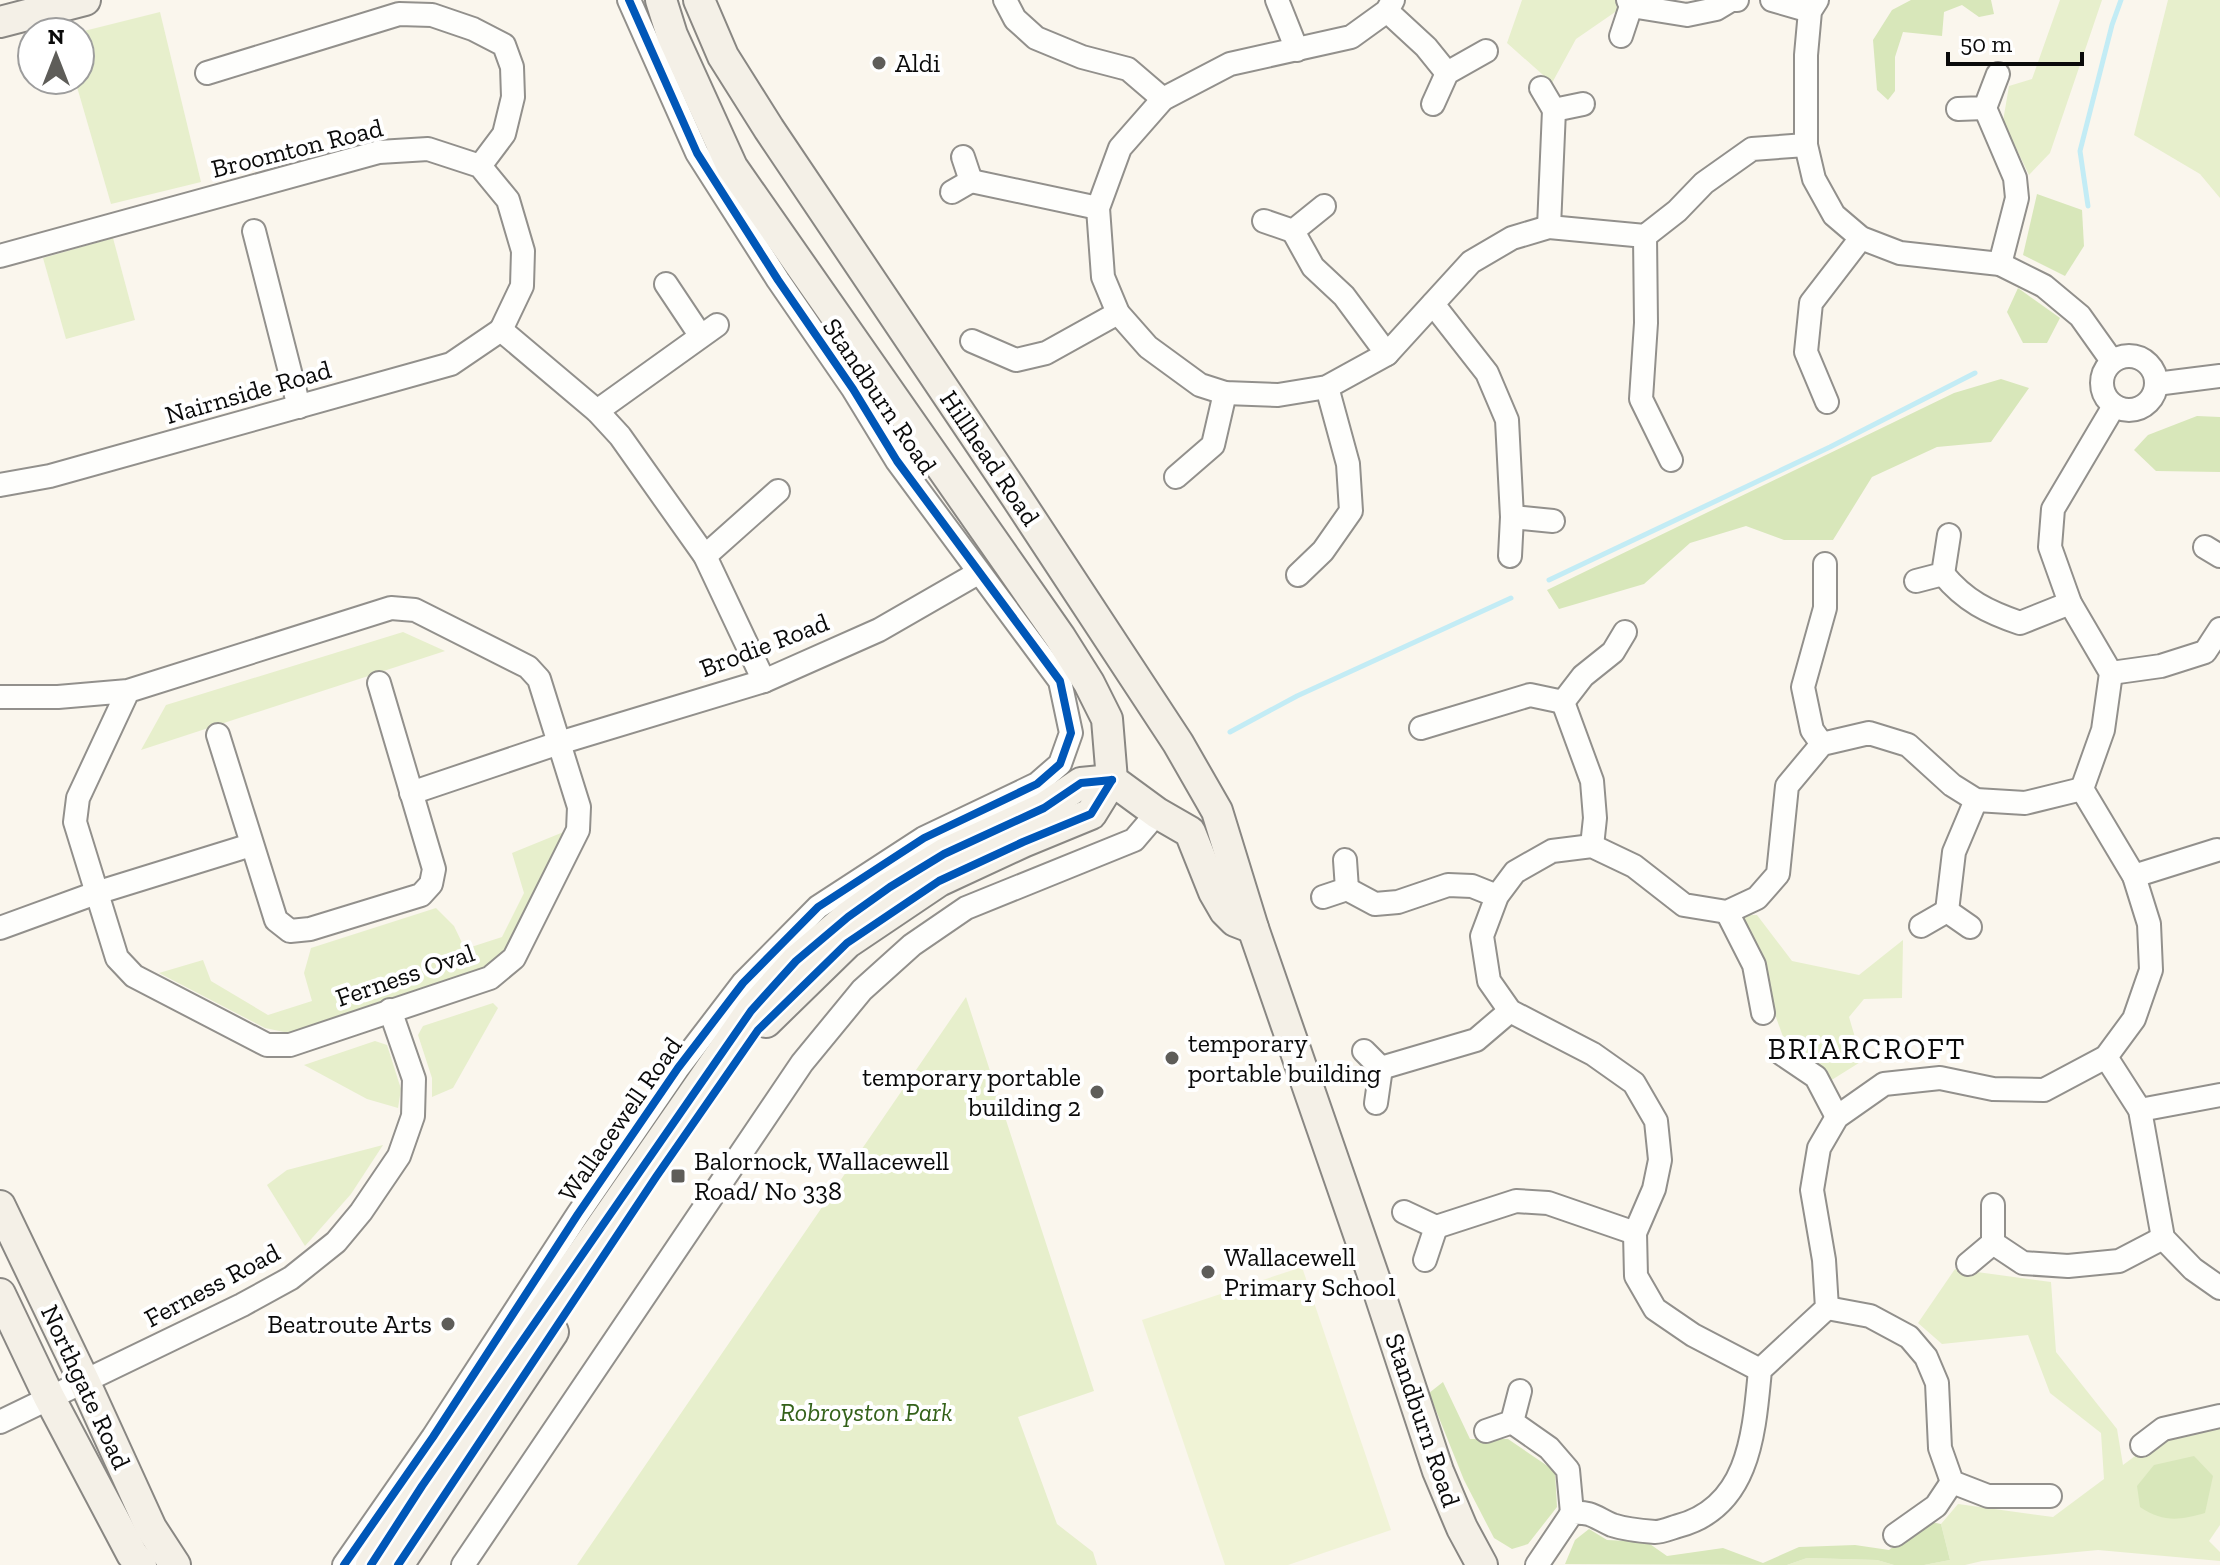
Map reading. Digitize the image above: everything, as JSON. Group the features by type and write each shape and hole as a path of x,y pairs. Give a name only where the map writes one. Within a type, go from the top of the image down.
{"street":[{"path":"0,22 85,0"},
{"name":"Standburn Road","path":"629,0 697,153 897,461 978,573 1089,683 1107,719 1112,780"},
{"name":"Standburn Road","path":"661,0 672,35 732,167 1049,644 1071,733 1060,764"},
{"name":"Hillhead Road","path":"699,0 723,56 769,129 1178,743 1217,811 1253,928"},
{"path":"1005,0 1015,19 1036,38 1082,57 1128,69 1163,99"},
{"path":"1277,0 1297,50"},
{"path":"1621,36 1630,3 1687,15 1716,9 1737,0"},
{"path":"1772,0 1814,5 1806,55 1806,145 1814,179 1834,215 1861,238 1900,253 2000,264 2044,286 2080,316 2112,361"},
{"path":"1447,73 1390,6 1351,37 1230,64 1163,99 1120,148 1098,208 1103,277 1118,313 1148,347 1200,385 1225,393 1278,395 1327,387 1387,354 1471,262 1512,238 1549,227 1645,236 1677,211 1704,183 1752,149 1806,145"},
{"path":"207,73 399,14 432,15 473,29 504,45 512,67 513,97 504,134 480,166 508,200 523,251 522,286 501,330 597,411 620,436 705,556 764,681"},
{"path":"1433,104 1447,73 1486,51"},
{"path":"1998,74 1985,108 2015,178 2017,198 2000,264"},
{"path":"1541,88 1554,110 1549,227"},
{"path":"1554,110 1583,104"},
{"path":"1958,109 1985,108"},
{"name":"Broomton Road","path":"0,256 379,152 428,149 480,166"},
{"path":"963,157 962,187 1098,208"},
{"path":"1293,231 1324,206"},
{"path":"1264,221 1293,231 1313,267 1344,296 1387,354"},
{"path":"254,231 299,407"},
{"path":"1645,236 1646,323 1641,399 1671,460"},
{"path":"1827,402 1806,352 1811,303 1861,238"},
{"path":"597,411 708,330 666,284"},
{"path":"1433,304 1487,373 1507,420 1512,517 1510,556"},
{"path":"972,341 1016,360 1046,353 1118,313"},
{"name":"Nairnside Road","path":"0,485 50,476 451,364 501,330"},
{"path":"2123,357 2143,359 2154,373 2156,384 2152,398 2144,406 2131,411 2114,406 2106,398 2102,384 2104,371 2112,361 2123,357"},
{"path":"2156,384 2220,376"},
{"path":"1298,575 1323,551 1351,511 1348,464 1327,387"},
{"path":"1176,477 1213,445 1225,393"},
{"path":"2082,789 2103,730 2111,673 2070,603 2050,547 2053,509 2114,406"},
{"path":"705,556 778,491"},
{"path":"1512,517 1553,521"},
{"path":"1949,535 1943,574 1957,592 1990,613 2020,623 2070,603"},
{"path":"1822,744 1812,730 1803,687 1825,608 1825,564"},
{"name":"Brodie Road","path":"411,793 559,743 764,681 879,630 978,573"},
{"path":"1916,581 1943,574"},
{"name":"Ferness Oval","path":"391,608 415,610 528,667 539,679 579,807 578,830 514,958 490,978 290,1045 267,1045 134,976 117,958 75,822 78,798 128,691 391,608"},
{"path":"2111,673 2161,666 2205,652 2220,629"},
{"path":"1563,702 1583,676 1613,652 1625,632"},
{"path":"218,735 276,920 290,931 310,929 421,895 431,884 434,869 379,683"},
{"path":"0,697 58,697 128,691"},
{"path":"1421,728 1530,695 1563,702"},
{"path":"1563,702 1592,781 1595,818 1592,846"},
{"path":"1760,1370 1693,1335 1655,1309 1636,1276 1635,1233 1654,1189 1660,1160 1656,1121 1634,1083 1593,1054 1510,1011 1489,981 1482,936 1497,896 1515,872 1552,851 1592,846 1634,866 1684,905 1727,912 1757,898 1778,874 1787,786 1822,744 1869,733 1908,745 1952,785 1976,800 2025,803 2082,789"},
{"name":"Wallacewell Road","path":"344,1565 433,1437 578,1214 678,1068 743,983 818,907 924,838 1037,784 1060,764"},
{"path":"398,1565 656,1177 758,1030 847,943 939,881 1091,814 1112,780 1157,813 1190,832 1225,911 1235,921 1253,928"},
{"name":"Wallacewell Road","path":"371,1565 422,1486 751,1011 796,961 848,917 944,854 1044,808 1081,783 1112,780"},
{"path":"1827,1308 1824,1260 1812,1190 1819,1148 1837,1117 1884,1084 1940,1078 1993,1089 2044,1090 2106,1057 2134,1019 2151,970 2149,924 2134,876 2082,789"},
{"path":"1947,911 1954,852 1976,800"},
{"path":"463,1565 802,1063 862,990 912,945 966,908 1134,840 1157,813"},
{"path":"0,928 96,893 251,845"},
{"path":"2134,876 2219,850"},
{"path":"1345,860 1347,889"},
{"path":"1323,897 1347,889 1375,904 1398,902 1448,885 1472,886 1497,896"},
{"path":"1921,926 1947,911"},
{"path":"1947,911 1970,927"},
{"path":"1727,912 1754,965 1763,1013"},
{"name":"Standburn Road","path":"1253,928 1438,1471 1462,1528 1482,1565"},
{"name":"Ferness Road","path":"0,1422 229,1312 291,1278 336,1242 361,1212 399,1156 413,1116 414,1079 390,1010"},
{"path":"1381,1068 1476,1040 1510,1011"},
{"path":"1364,1051 1381,1068"},
{"path":"1782,1054 1816,1077 1837,1117"},
{"path":"2106,1057 2140,1110 2163,1238 2193,1269 2220,1288"},
{"path":"1376,1103 1381,1068"},
{"path":"2140,1110 2220,1095"},
{"path":"1404,1212 1436,1227 1516,1201 1548,1203 1635,1233"},
{"path":"1968,1264 1993,1243 1993,1205"},
{"name":"Northgate Road","path":"0,1206 151,1528 175,1565"},
{"path":"1425,1260 1436,1227"},
{"path":"1993,1243 2023,1263 2068,1266 2119,1261 2163,1238"},
{"name":"Northgate Road","path":"0,1294 49,1397 132,1554 141,1565"},
{"path":"1572,1513 1586,1512 1615,1526 1657,1532 1692,1523 1721,1505 1744,1469 1755,1425 1760,1370 1827,1308"},
{"path":"1827,1308 1870,1316 1909,1337 1926,1357 1937,1383 1940,1448 1952,1482 1988,1496 2050,1496"},
{"path":"1512,1422 1520,1391"},
{"path":"2142,1445 2163,1429 2220,1416"},
{"path":"1512,1422 1549,1448 1568,1470 1572,1513 1537,1565"},
{"path":"1486,1431 1512,1422"},
{"path":"1895,1535 1936,1506 1952,1482"}],"green space":[{"path":"1522,0 1617,0 1621,8 1576,39 1552,83 1507,43"},
{"path":"1911,0 1991,0 1994,14 1979,17 1962,5 1944,12 1942,36 1903,32 1895,57 1895,91 1888,100 1877,90 1873,40 1892,10"},
{"path":"2060,0 2102,0 2050,153 2029,175 2003,121 2009,86 2032,79"},
{"path":"2168,0 2220,0 2220,198 2200,174 2134,135"},
{"path":"160,12 201,182 111,204 80,96 96,96 96,28"},
{"path":"2037,194 2082,210 2084,246 2065,276 2023,255"},
{"path":"113,238 135,320 66,339 43,258"},
{"path":"2018,288 2060,318 2047,343 2023,343 2007,312"},
{"path":"2001,379 2029,388 1991,442 1937,447 1872,477 1833,540 1784,540 1746,526 1690,543 1644,584 1559,609 1547,590 1954,393"},
{"path":"2197,416 2220,417 2220,472 2156,471 2134,450 2148,435"},
{"path":"403,632 445,651 141,750 166,705"},
{"path":"566,831 502,962 486,975 289,1033 265,1028 159,973 203,960 211,981 268,1015 312,1001 304,973 311,948 436,908 454,926 465,949 502,937 524,893 512,853"},
{"path":"1739,915 1757,915 1792,961 1859,975 1903,940 1902,998 1864,999 1849,1017 1862,1061 1830,1081 1786,1045"},
{"name":"Robroyston Park","path":"966,997 1094,1391 1018,1417 1057,1524 1093,1552 1097,1565 577,1565"},
{"path":"493,1003 498,1008 453,1088 432,1097 432,1078 418,1035 423,1026"},
{"path":"375,1041 387,1045 401,1089 398,1108 367,1099 304,1065"},
{"path":"383,1145 351,1194 305,1246 267,1185 287,1170"},
{"path":"1302,1267 1391,1530 1288,1565 1225,1565 1142,1320"},
{"path":"1955,1269 2051,1282 2056,1352 2117,1429 2123,1465 2166,1433 2220,1423 2220,1525 2209,1541 2220,1552 2220,1561 2098,1550 1965,1565 1924,1565 1950,1560 1941,1524 1958,1504 2053,1517 2104,1479 2101,1433 2050,1393 2028,1335 1942,1344 1918,1323"},
{"path":"1443,1382 1470,1439 1508,1439 1555,1471 1557,1507 1528,1544 1512,1549 1494,1538 1464,1480 1429,1393"},
{"path":"2194,1456 2213,1476 2205,1513 2172,1519 2157,1516 2140,1507 2137,1486 2154,1465"},
{"path":"1926,1521 1941,1524 1950,1560 1924,1565 1807,1558 1787,1565 1565,1564 1575,1540 1589,1529 1607,1540 1647,1542 1667,1556 1723,1548 1763,1563 1799,1547 1855,1545 1889,1550"},
{"path":"1807,1558 1877,1560 1894,1565 1787,1565"}],"waterway":[{"path":"2088,206 2080,151 2121,0"},
{"path":"1549,580 1830,447 1975,373"},
{"path":"1230,732 1297,696 1511,598"}],"cycle path":[{"path":"344,1565 433,1437 578,1214 678,1068 743,983 818,907 924,838 1037,784 1060,764 1071,733 1060,681 897,461 697,153 629,0"},
{"path":"371,1565 422,1486 751,1011 796,961 848,917 944,854 1044,808 1081,783 1112,780"},
{"path":"398,1565 656,1177 758,1030 847,943 939,881 1091,814 1112,780"}],"place":[{"name":"Aldi","path":"879,63"},
{"name":"temporary portable building","path":"1172,1058"},
{"name":"temporary portable building 2","path":"1097,1092"},
{"name":"Balornock, Wallacewell Road/ No 338","path":"678,1176"},
{"name":"Wallacewell Primary School","path":"1208,1272"},
{"name":"Beatroute Arts","path":"448,1324"}],"district":[{"name":"BRIARCROFT","path":"1867,1049"}]}
